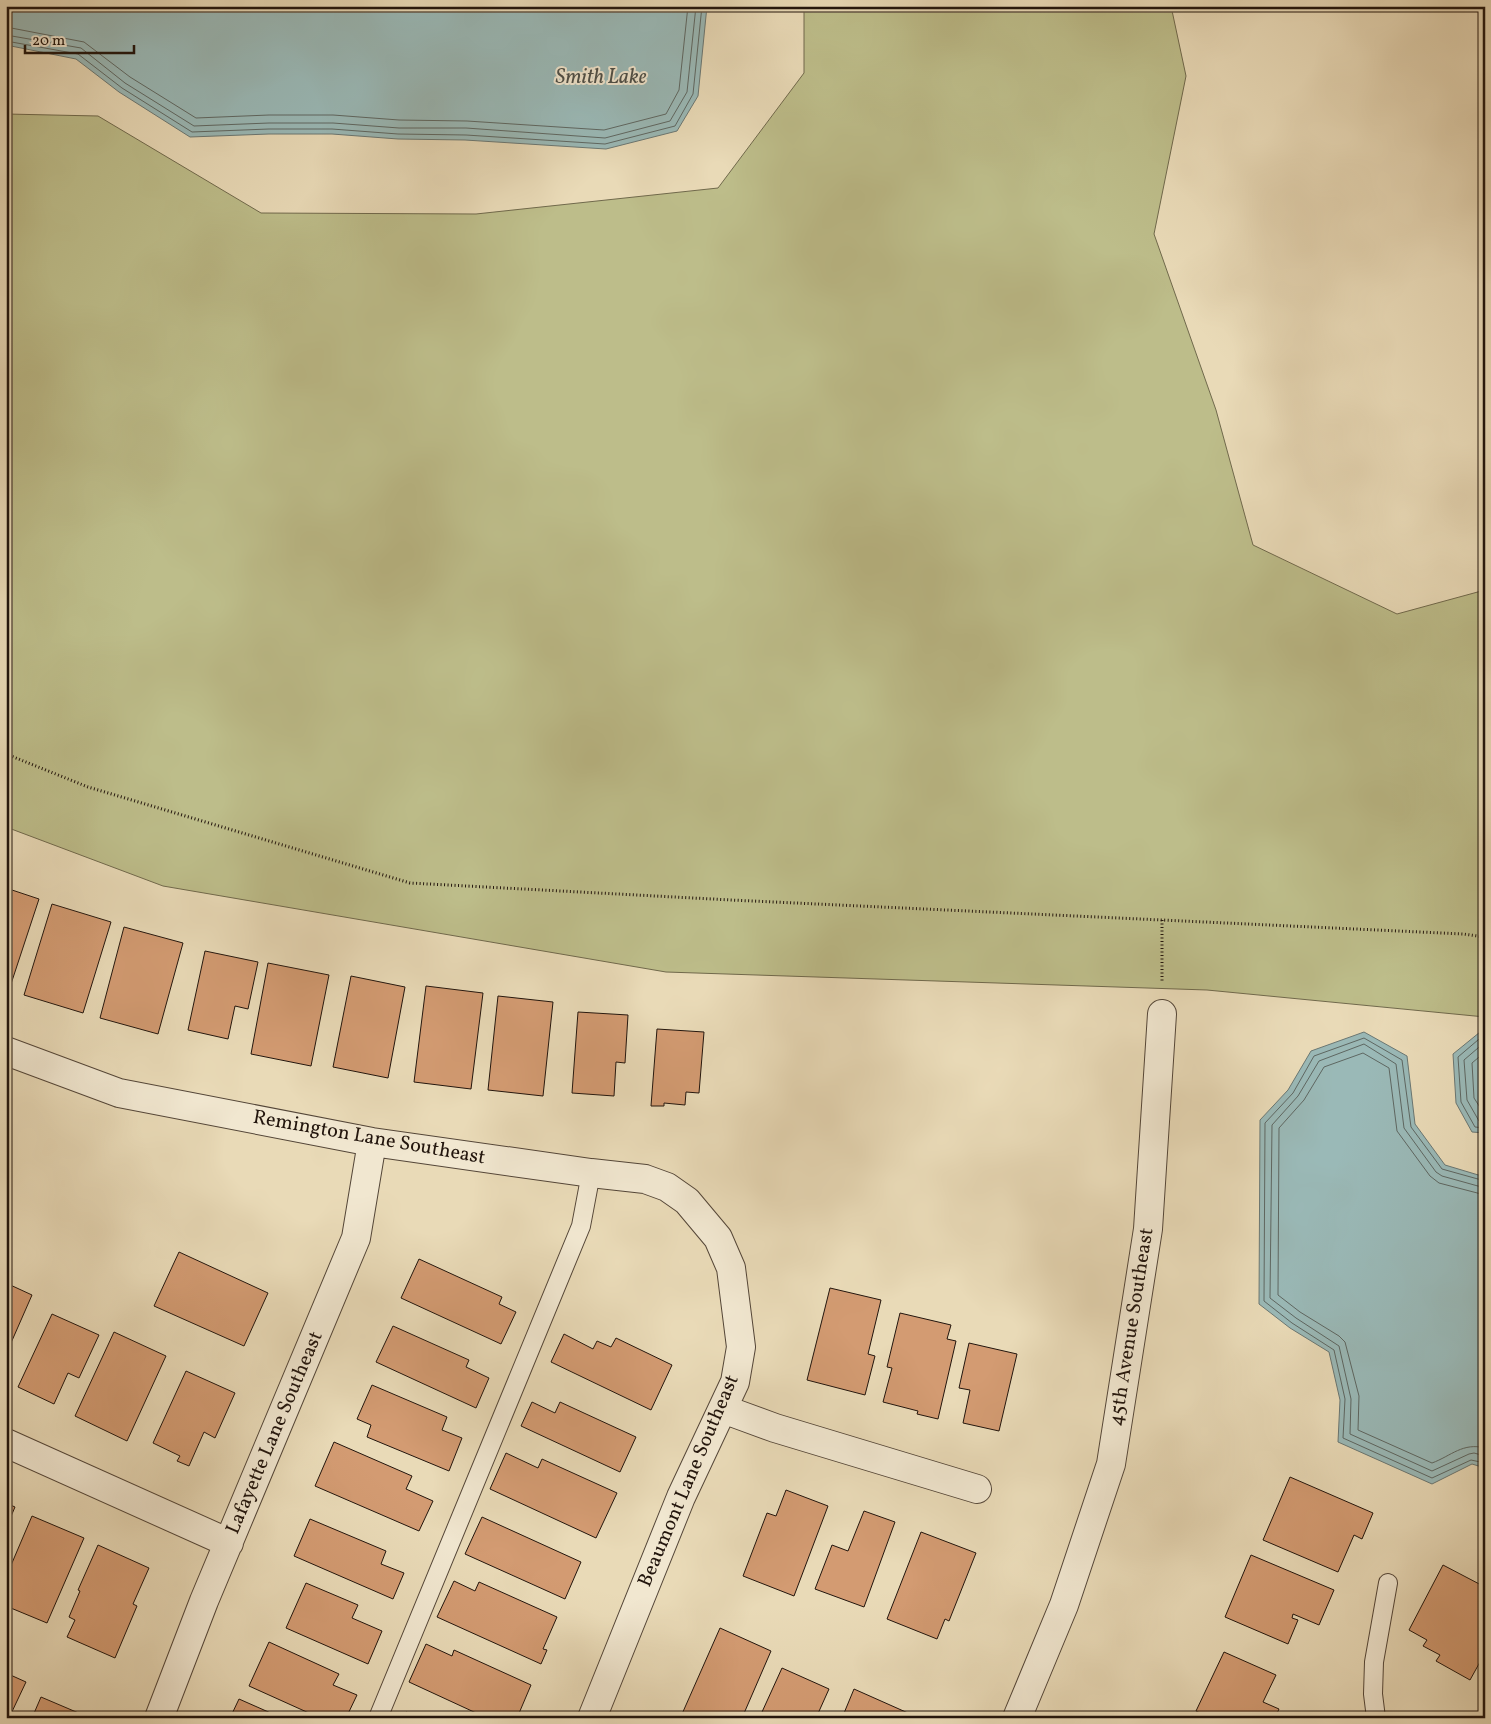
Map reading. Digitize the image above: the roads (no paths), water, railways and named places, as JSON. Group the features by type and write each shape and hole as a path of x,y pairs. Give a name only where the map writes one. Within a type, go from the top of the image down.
{"street":[{"name":"45th Avenue Southeast","path":"1017,1718 1064,1605 1111,1464 1148,1230 1162,1014"},
{"name":"Remington Lane Southeast","path":"6,1051 119,1093 372,1142 645,1179 667,1187 687,1201 718,1238"},
{"name":"Lafayette Lane Southeast","path":"159,1718 204,1600 356,1238 372,1142"},
{"name":"Beaumont Lane Southeast","path":"592,1718 681,1496 735,1382 741,1347 731,1268 718,1238"},
{"path":"723,1409 775,1428 977,1489"},
{"path":"6,1443 229,1543"}],"lane":[{"path":"378,1718 581,1226 591,1173"},
{"path":"1376,1718 1372,1694 1374,1662 1388,1583"}],"water":[{"name":"Smith Lake","path":"6,6 707,6 698,96 677,131 606,149 332,134 190,137 119,92 76,59 6,45"},
{"path":"1485,1028 1485,1133 1472,1132 1456,1103 1453,1054"},
{"path":"1364,1032 1407,1056 1415,1124 1445,1165 1485,1177 1485,1468 1472,1464 1432,1484 1338,1442 1340,1400 1329,1352 1290,1328 1259,1304 1260,1120 1288,1090 1311,1051"}]}
